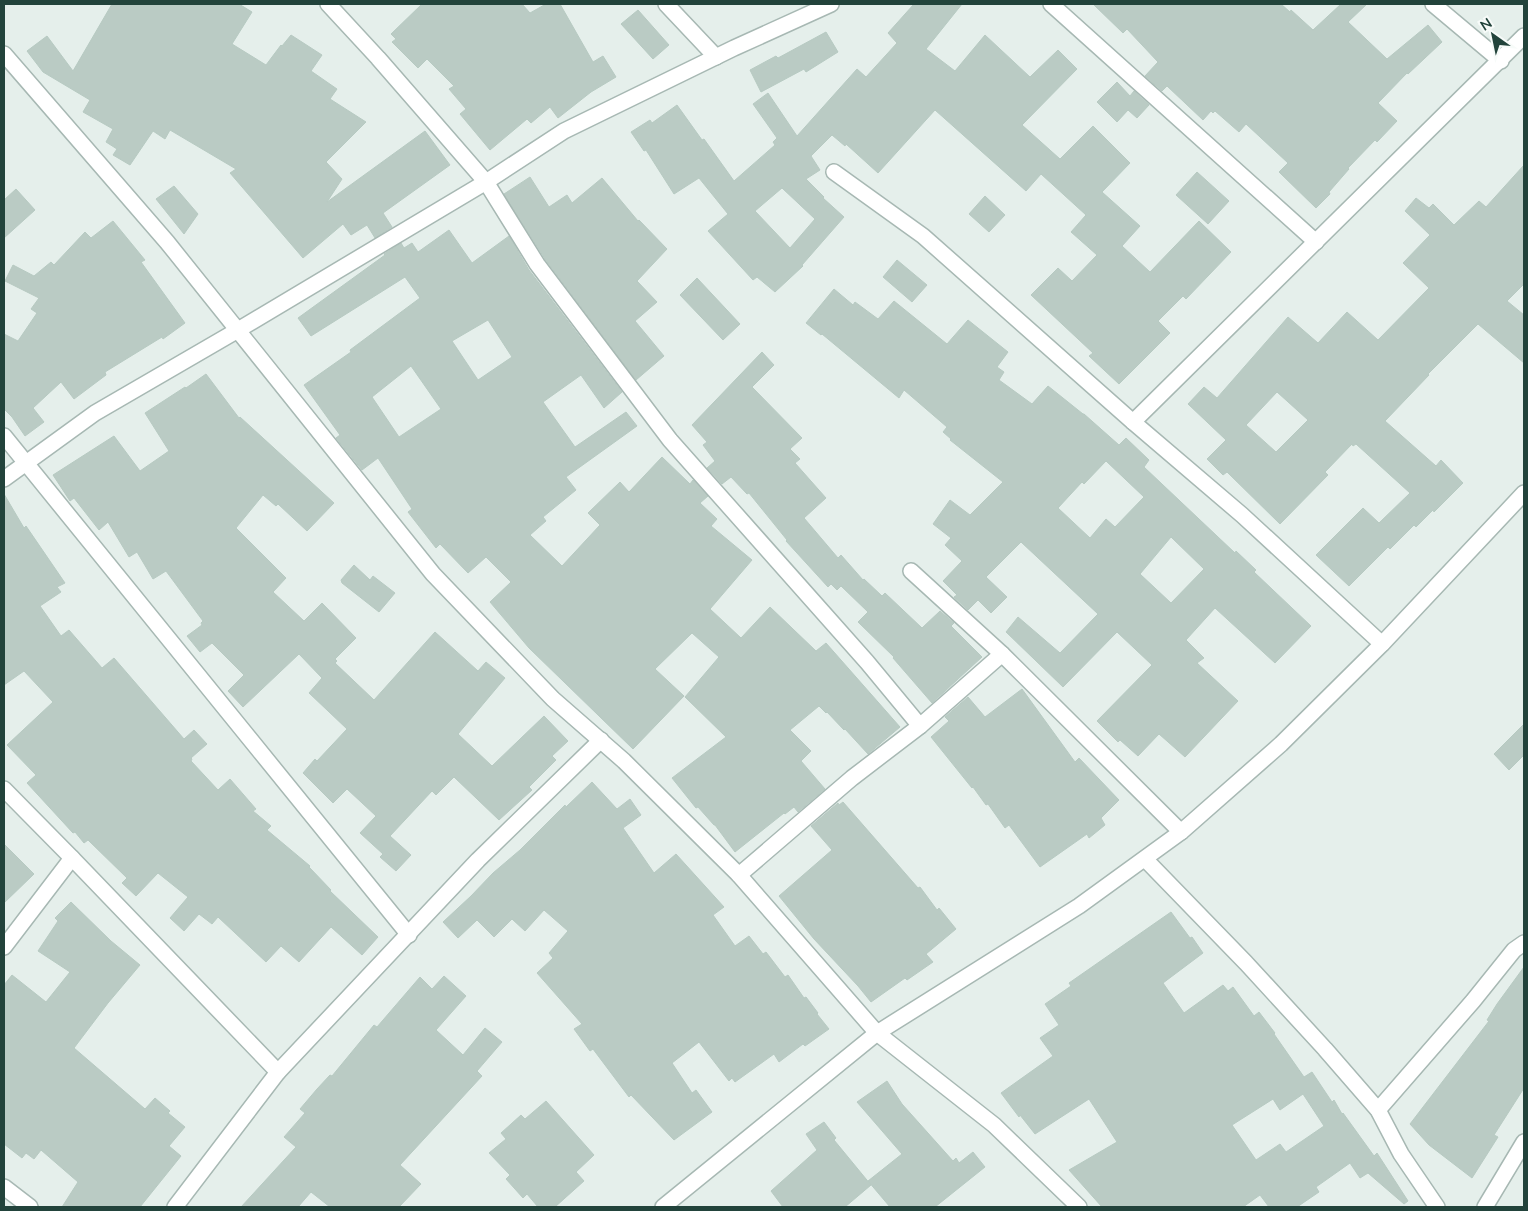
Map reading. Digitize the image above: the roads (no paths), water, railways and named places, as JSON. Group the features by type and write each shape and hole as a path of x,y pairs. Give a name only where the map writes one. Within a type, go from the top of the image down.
{"street":[{"path":"328,4 378,58 486,182 537,264 670,440 867,662 920,726"},
{"path":"666,4 716,57"},
{"path":"4,479 95,413 486,182 564,131 716,57 831,4"},
{"path":"1051,4 1316,242"},
{"path":"1433,4 1501,61"},
{"path":"1133,422 1501,61 1524,36"},
{"path":"4,54 167,242 433,574 553,699 624,761 738,875 878,1033 994,1125 1079,1207"},
{"path":"834,172 923,236 1133,422 1242,515 1382,644"},
{"path":"4,436 409,935"},
{"path":"663,1207 878,1033 1079,906 1181,832 1282,744 1382,644 1524,493"},
{"path":"911,571 1002,654 1181,832"},
{"path":"738,875 852,778 920,726 1002,654"},
{"path":"175,1207 278,1072 478,860 601,740"},
{"path":"4,789 278,1072"},
{"path":"4,947 72,858"},
{"path":"1145,859 1253,970 1378,1110 1401,1154 1436,1207"},
{"path":"1378,1110 1473,1001 1514,950 1524,943"},
{"path":"1485,1207 1524,1142"},
{"path":"4,1186 30,1207"}]}
